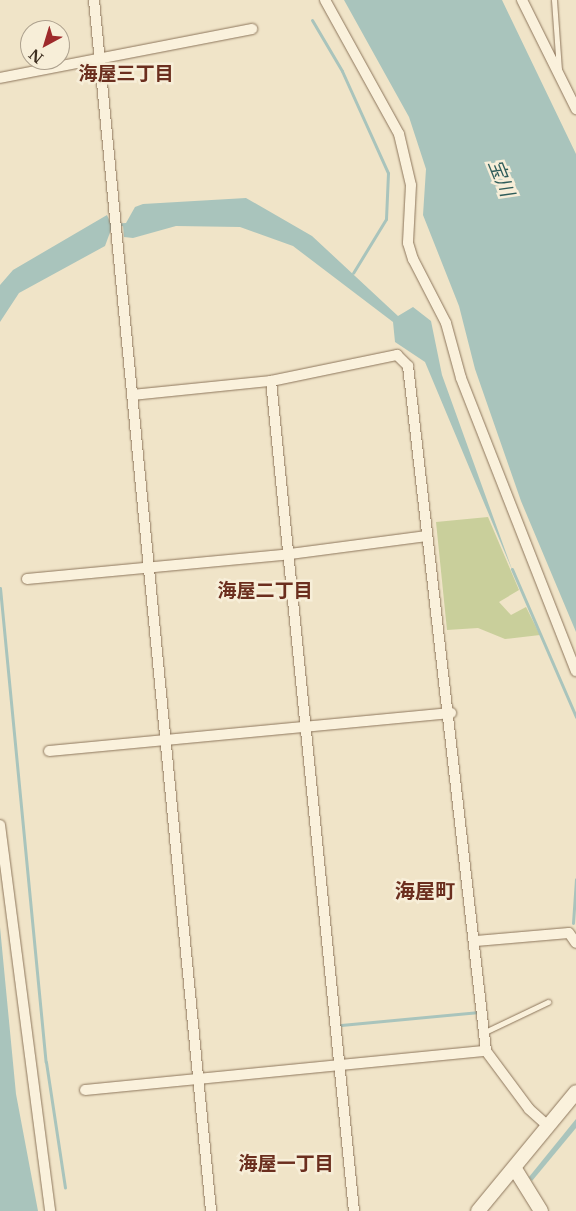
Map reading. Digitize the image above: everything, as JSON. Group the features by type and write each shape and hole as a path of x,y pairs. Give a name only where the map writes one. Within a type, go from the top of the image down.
{"main road":[{"path":"478,1211 515,1170 576,1092"},
{"path":"515,1170 541,1211"}],"street":[{"path":"94,0 114,205 120,246 132,395 211,1211"},
{"path":"325,0 399,134 411,185 408,243 413,259 446,323 464,387 576,672"},
{"path":"522,0 576,109"},
{"path":"0,78 100,61 252,29"},
{"path":"132,395 271,381 397,355 408,366 427,536 451,713 486,1050 529,1109 549,1127"},
{"path":"271,381 290,554 354,1211"},
{"path":"27,579 290,554 427,536"},
{"path":"49,751 451,713"},
{"path":"0,825 50,1211"},
{"path":"476,940 569,933 576,943"},
{"path":"85,1090 486,1050"}],"lane":[{"path":"554,0 559,73"},
{"path":"485,1032 548,1002"}],"green space":[{"path":"488,517 519,590 499,602 511,615 526,607 540,635 505,639 478,628 447,630 436,522"}],"water":[{"name":"宝川","path":"344,0 502,0 576,154 576,632 521,501 475,369 459,306 423,215 426,169 409,117"},
{"path":"246,198 312,236 398,316 413,307 431,321 442,375 513,572 425,362 395,342 393,322 293,246 240,227 176,226 133,238 124,237 123,226 112,227 105,246 19,293 0,322 0,285 13,270 107,215 111,224 126,223 135,207 143,204"},
{"path":"0,927 16,1094 38,1211 0,1211"},
{"path":"576,1119 576,1128 532,1181 529,1177"}],"waterway":[{"path":"312,20 342,71 388,173 386,219 353,273"},
{"path":"512,569 576,717"},
{"path":"0,588 46,1062 65,1188"},
{"path":"573,923 576,879"},
{"path":"341,1025 479,1012"}],"district":[{"name":"海屋三丁目","path":"126,74"},
{"name":"海屋二丁目","path":"265,591"},
{"name":"海屋町","path":"425,891"},
{"name":"海屋一丁目","path":"286,1164"}]}
